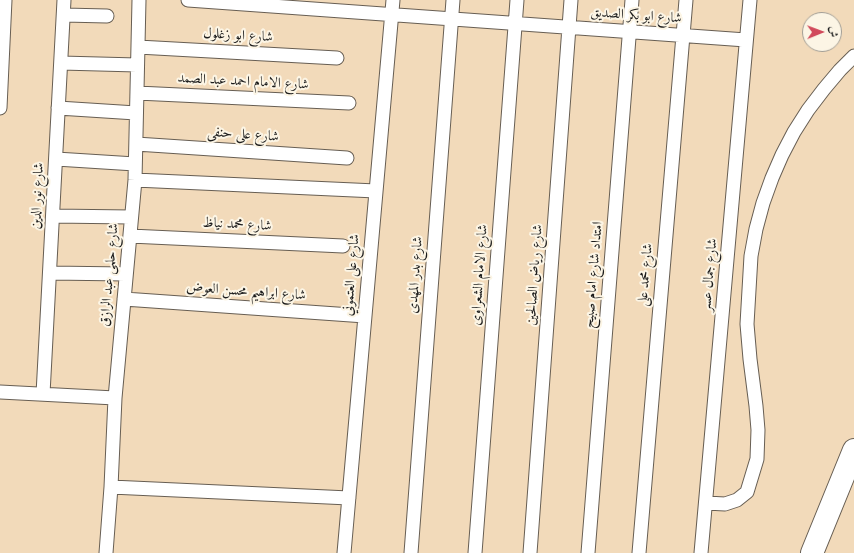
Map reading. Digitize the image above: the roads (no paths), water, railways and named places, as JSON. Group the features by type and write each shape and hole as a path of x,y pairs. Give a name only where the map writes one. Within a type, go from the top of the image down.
{"highway":[{"path":"812,553 854,450"}],"street":[{"path":"0,108 5,0"},
{"name":"شارع نور الدين","path":"43,394 64,0"},
{"name":"شارع حلمى عبد الرازق","path":"106,553 111,488 115,398 135,180 139,0"},
{"name":"شارع ابو بكر الصديق","path":"188,0 746,40"},
{"name":"شارع على العتموني","path":"344,553 393,0"},
{"name":"شارع بدر المهدى","path":"411,553 453,0"},
{"name":"شارع الامام الشعراوى","path":"475,553 517,0"},
{"name":"شارع رياض الصالحين","path":"530,553 571,0"},
{"name":"امتداد شارع امام صبيح","path":"588,553 632,0"},
{"name":"شارع محمد على","path":"639,553 686,0"},
{"name":"شارع جمال عسر","path":"701,553 750,0"},
{"path":"64,15 107,16"},
{"name":"شارع ابو زغلول","path":"138,46 337,58"},
{"path":"706,503 725,504 737,500 747,492 757,460 758,430 747,324 752,256 756,229 763,203 777,166 794,132 824,89 854,56"},
{"path":"61,63 137,65"},
{"name":"شارع الامام احمد عبد الصمد","path":"137,93 349,103"},
{"path":"58,108 136,113"},
{"name":"شارع على حنفى","path":"136,144 347,158"},
{"path":"56,159 135,164"},
{"path":"135,180 376,191"},
{"path":"53,216 131,217"},
{"name":"شارع محمد نياظ","path":"130,236 343,246"},
{"path":"50,273 126,274"},
{"name":"شارع ابراهيم محسن العوض","path":"124,299 365,316"},
{"path":"0,392 115,398"},
{"path":"111,488 349,498"}]}
